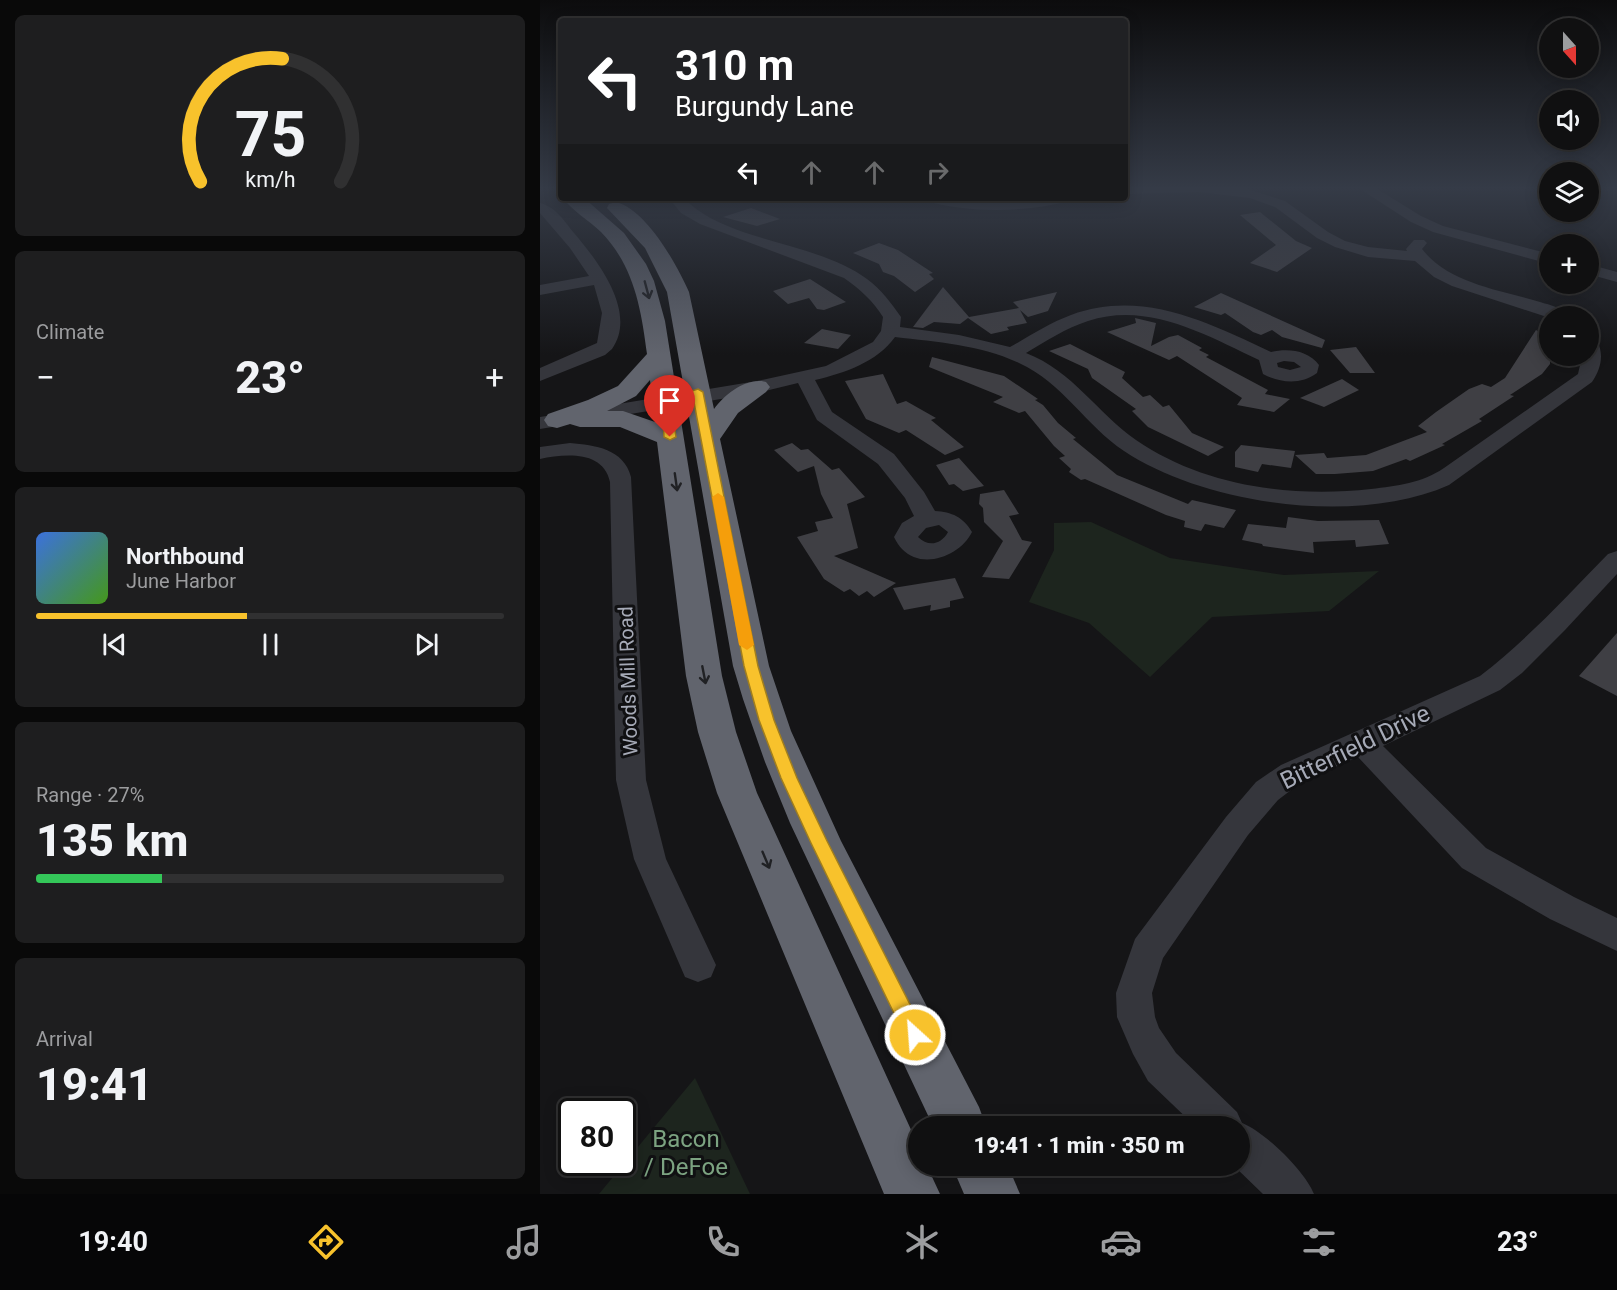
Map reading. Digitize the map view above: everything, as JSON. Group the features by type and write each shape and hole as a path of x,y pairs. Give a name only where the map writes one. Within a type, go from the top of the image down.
{"highway":[{"path":"622,243 638,264 650,302 659,355 707,438 751,666 766,720 789,778 819,843 955,1116"},
{"path":"651,243 663,257 678,292 704,676 717,732 765,860 912,1194"},
{"path":"548,421 597,406 627,391 659,355"},
{"path":"548,421 623,419 685,399 727,379 757,385"},
{"path":"707,438 729,407 757,385"},
{"path":"984,1176 993,1194"}],"street":[{"path":"540,375 586,357 606,345 610,324 610,304 600,279 573,243"},
{"path":"757,385 832,370 863,356 879,346 890,332 892,317 875,293 850,275 765,243"},
{"path":"1337,243 1378,253 1417,256"},
{"path":"1418,243 1414,249 1417,256 1427,267 1451,280 1539,307"},
{"path":"1491,243 1539,256"},
{"path":"1599,272 1617,277"},
{"path":"540,291 600,279"},
{"path":"1011,354 1075,320 1100,312 1131,309 1157,312 1185,320 1270,358"},
{"path":"890,332 968,342 1031,362 1066,385 1097,418 1133,448 1182,472 1241,490 1302,499 1337,499 1406,490 1441,480 1585,378 1592,366"},
{"path":"804,376 824,416 886,459 916,498 927,519"},
{"path":"548,421 685,399"},
{"name":"Woods Mill Road","path":"540,453 553,450 587,452 605,456 617,468 621,482 631,780 650,859 698,965"},
{"name":"Bitterfield Drive","path":"1213,1116 1162,1067 1146,1041 1136,1017 1134,993 1148,951 1242,820 1267,791 1292,773 1490,683 1512,666 1556,624 1617,559"},
{"path":"1362,743 1474,858 1562,908 1617,935"},
{"path":"1250,1153 1293,1194"}],"green space":[{"path":"1091,522 1170,558 1284,575 1379,571 1329,611 1212,617 1150,677 1089,623 1029,602 1054,550 1054,523"},
{"name":"Bacon / DeFoe","path":"695,1078 750,1194 599,1194 614,1176 636,1176 636,1149"}],"building":[{"path":"879,243 898,250 933,273 929,274 934,279 915,292 894,276 883,272 879,264 853,253"},
{"path":"1273,243 1300,243 1312,248 1277,272 1250,263 1276,245"},
{"path":"810,279 846,302 824,310 817,309 809,298 788,304 773,291"},
{"path":"943,287 969,317 1019,308 1013,302 1057,292 1048,311 1028,317 1020,310 1027,323 1007,327 1009,330 991,334 968,318 960,324 934,322 923,328 913,327"},
{"path":"1221,293 1325,340 1322,348 1282,337 1272,330 1261,335 1225,313 1221,315 1194,307"},
{"path":"1135,318 1156,323 1151,346 1178,335 1202,348 1199,350 1209,355 1206,357 1268,390 1265,394 1290,399 1274,412 1237,405 1242,398 1177,356 1169,360 1107,332 1136,323"},
{"path":"822,329 851,335 838,349 804,343"},
{"path":"1536,330 1539,332 1539,366 1548,366 1542,374 1479,419 1482,421 1442,444 1445,445 1410,461 1406,459 1373,471 1335,474 1316,474 1295,455 1324,453 1327,458 1366,455 1427,432 1418,426 1469,389 1482,384 1491,387 1505,378"},
{"path":"1070,344 1125,372 1122,378 1143,397 1150,395 1163,407 1169,405 1192,433 1224,447 1208,456 1148,427 1132,411 1136,409 1092,378 1088,369 1049,351"},
{"path":"1356,347 1375,373 1350,373 1330,350"},
{"path":"932,357 1004,376 1038,399 1035,400 1076,438 1073,439 1117,475 1188,504 1192,500 1236,510 1224,528 1205,524 1201,531 1184,527 1185,521 1166,515 1085,479 1081,480 1069,472 1071,469 1059,458 1065,456 1025,411 1019,413 993,402 1003,397 929,367"},
{"path":"883,374 897,404 906,401 936,418 931,420 964,447 945,455 906,430 899,433 866,419 845,381"},
{"path":"1342,379 1359,390 1324,407 1300,398"},
{"path":"792,443 801,450 808,449 832,470 839,468 865,497 847,504 858,548 834,556 896,583 874,597 867,591 859,596 850,589 844,592 824,579 797,537 818,531 815,522 833,518 821,494 814,466 798,472 774,450"},
{"path":"1241,445 1295,451 1291,468 1262,464 1258,472 1235,467 1235,452"},
{"path":"959,458 984,486 963,491 954,484 949,485 936,465"},
{"path":"1004,490 1019,514 1009,516 1022,540 1032,542 1009,579 982,577 1003,541 984,522 983,508 979,504 980,494"},
{"path":"1288,517 1318,521 1379,520 1389,544 1356,547 1355,540 1313,542 1314,553 1263,546 1242,540 1248,524 1286,528"},
{"path":"955,578 964,598 950,601 950,607 930,611 931,605 904,610 893,588"},
{"path":"1617,633 1617,696 1579,676"}],"slow traffic":[{"path":"718,497 747,645"}],"route":[{"path":"670,437 666,402 698,392 751,666 766,720 789,778 819,843 915,1035"}]}
